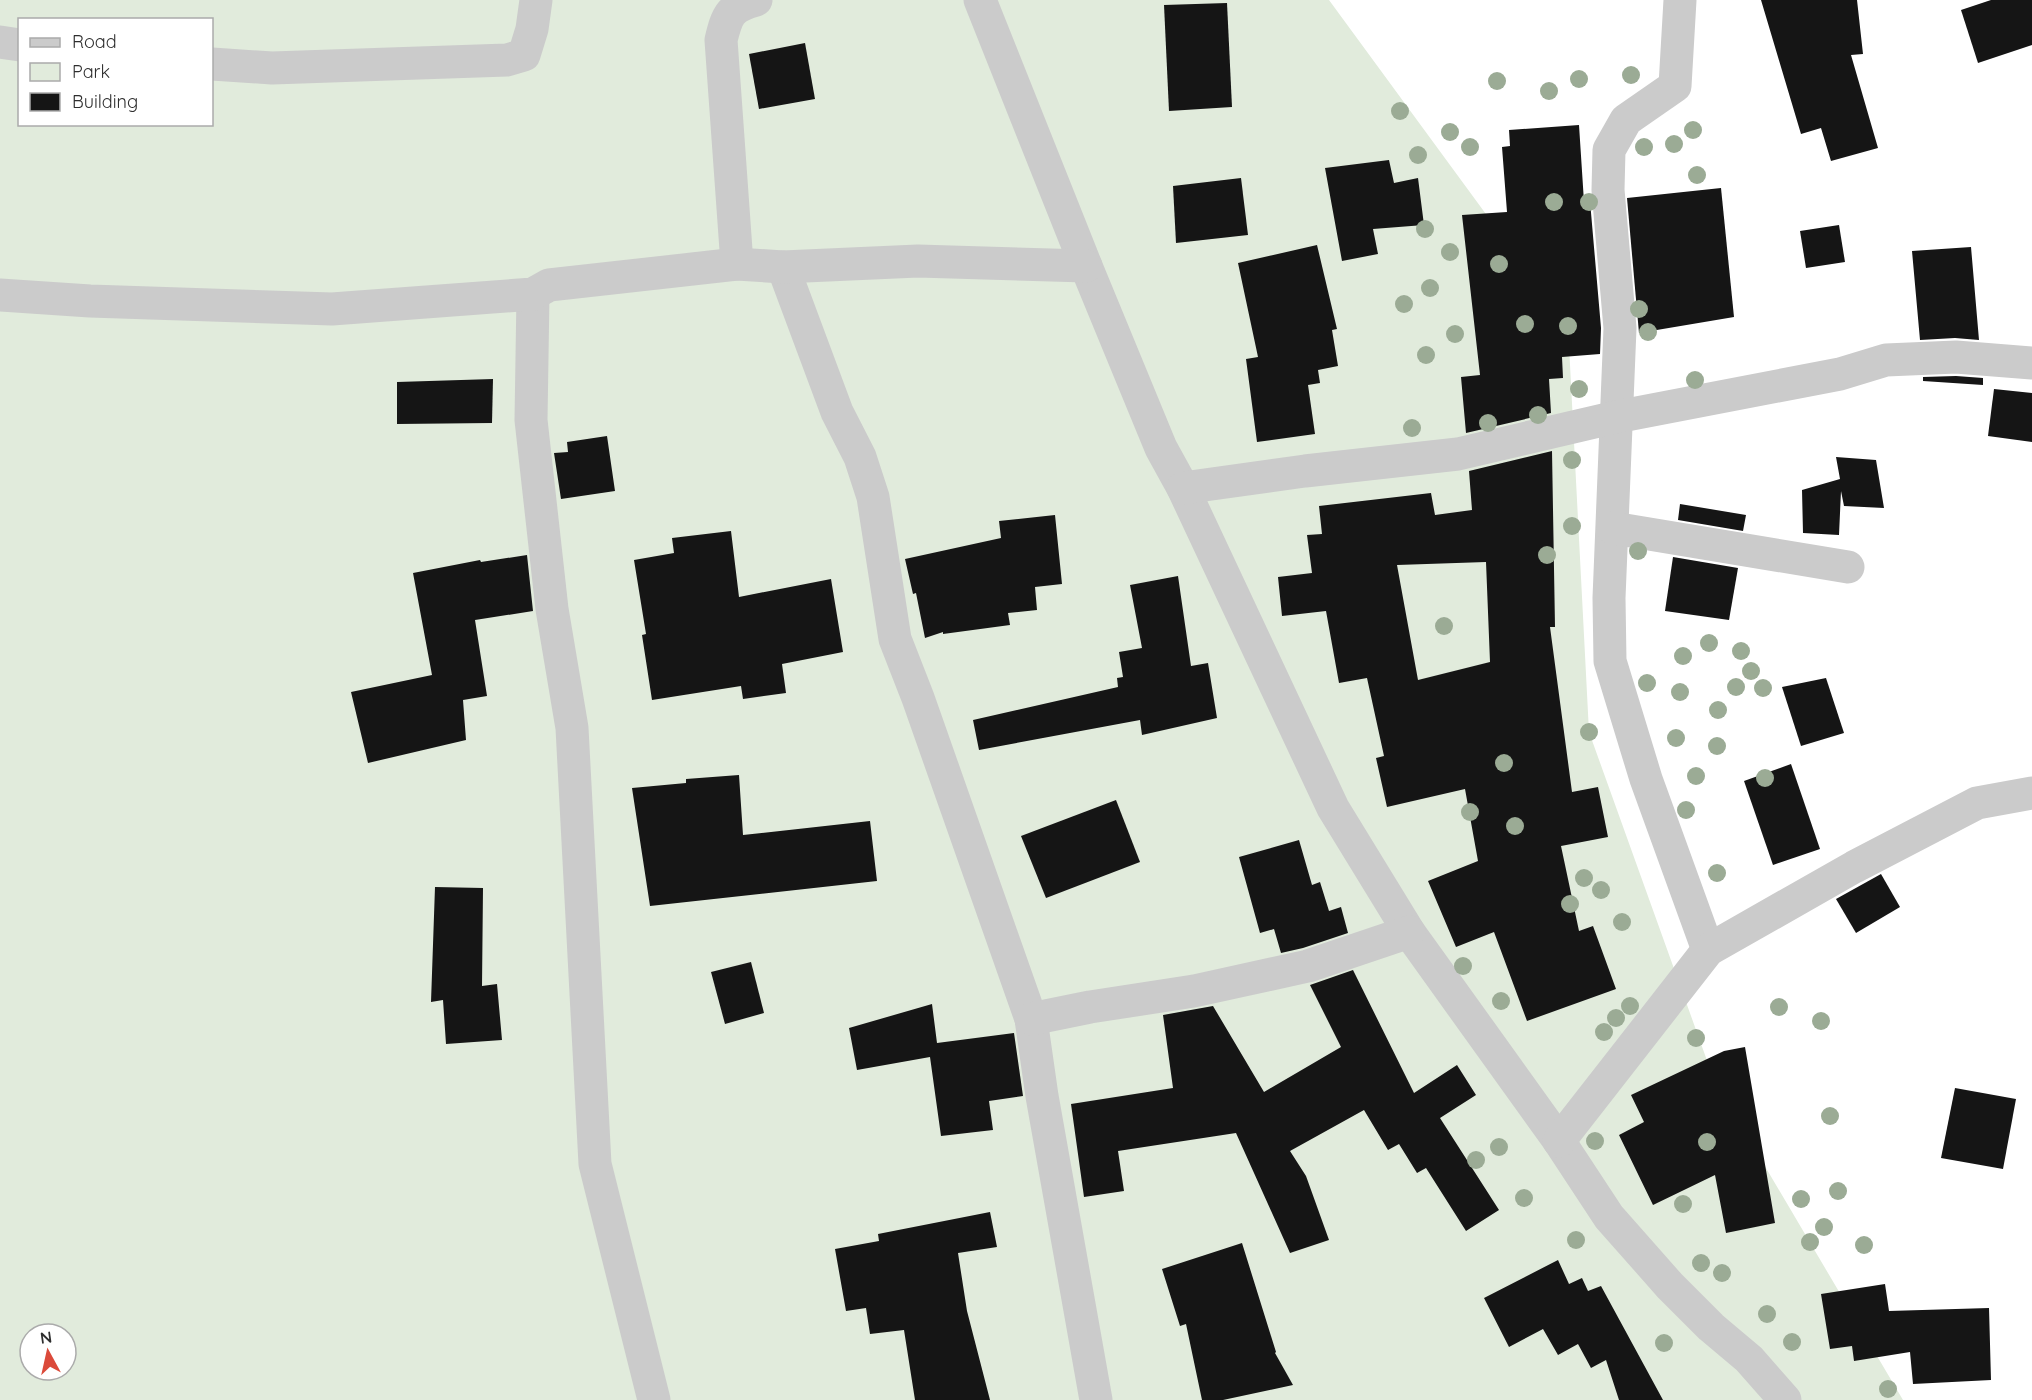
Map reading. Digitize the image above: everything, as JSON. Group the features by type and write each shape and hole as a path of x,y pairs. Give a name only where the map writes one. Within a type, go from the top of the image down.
{"street":[{"path":"213,64 272,68 507,60 524,55 532,29 537,0"},
{"path":"737,264 721,40 726,20 732,10 744,3 756,0"},
{"path":"980,0 1161,448 1333,808 1409,932 1559,1141 1616,1225 1670,1286 1711,1328 1749,1359 1785,1400"},
{"path":"1680,0 1675,86 1626,120 1609,150 1608,190 1620,328 1609,598 1610,661 1646,779 1708,950"},
{"path":"0,42 18,45"},
{"path":"0,295 90,301 332,309 533,294 549,285 737,264 783,267 918,261 1086,266"},
{"path":"783,267 837,412 860,457 873,497 895,639 1031,1019 1044,1107 1096,1400"},
{"path":"533,294 531,420 552,609 572,728 595,1164 654,1400"},
{"path":"1182,488 1305,471 1458,454 1616,417 1840,374 1886,360 1956,357 2032,363"},
{"path":"1613,528 1848,567"},
{"path":"1559,1141 1708,950 1854,867 1977,803 2032,793"},
{"path":"1031,1019 1090,1007 1194,991 1308,966 1409,932"}],"green space":[{"path":"0,0 1329,0 1568,326 1589,732 1714,1080 1903,1400 0,1400"}],"building":[{"path":"1761,0 1857,0 1863,54 1851,55 1878,148 1831,161 1821,128 1801,134"},
{"path":"1991,0 2032,0 2032,45 1978,63 1961,10"},
{"path":"1227,3 1232,107 1169,111 1164,5"},
{"path":"805,43 815,99 759,109 749,54"},
{"path":"1579,125 1584,202 1590,201 1601,328 1600,354 1562,357 1563,378 1549,379 1551,413 1466,433 1461,377 1480,375 1462,215 1507,212 1502,147 1510,146 1509,130"},
{"path":"1389,160 1394,183 1418,178 1424,225 1373,229 1378,254 1342,261 1325,168"},
{"path":"1241,178 1248,235 1176,243 1173,186"},
{"path":"1721,188 1734,317 1639,333 1627,198"},
{"path":"1839,225 1845,262 1806,268 1800,231"},
{"path":"1317,245 1337,329 1332,330 1338,366 1318,370 1320,383 1308,385 1315,434 1257,442 1246,359 1258,357 1238,263"},
{"path":"1971,247 1979,340 1955,338 1920,340 1912,251"},
{"path":"1923,377 1983,378 1983,385 1923,381"},
{"path":"493,379 492,423 397,424 397,382"},
{"path":"1994,389 2032,393 2032,442 1988,436"},
{"path":"607,436 615,491 561,499 554,453 568,452 567,442"},
{"path":"1552,451 1555,627 1550,627 1572,792 1598,787 1608,837 1561,846 1579,931 1593,926 1616,989 1527,1021 1494,932 1456,947 1428,881 1478,861 1465,789 1387,807 1376,758 1384,756 1367,678 1339,683 1326,611 1282,616 1278,577 1312,573 1307,535 1322,534 1319,506 1431,493 1435,515 1472,510 1469,471","holes":["1486,562 1490,662 1418,680 1397,565"]},
{"path":"1836,457 1876,460 1884,508 1844,506 1841,491 1839,535 1803,533 1802,490 1840,479"},
{"path":"1680,504 1746,515 1743,531 1678,520"},
{"path":"1055,515 1062,584 1035,587 1037,610 1008,613 1010,625 943,634 943,632 925,638 916,593 913,594 905,559 1001,538 999,521"},
{"path":"731,531 739,597 831,579 843,652 782,664 786,693 743,699 741,686 652,700 642,635 646,634 634,560 674,553 672,538"},
{"path":"527,555 533,611 475,620 487,696 463,700 466,740 368,763 351,692 432,675 413,573 480,560 481,562"},
{"path":"1673,557 1738,568 1729,620 1665,611"},
{"path":"1178,576 1191,666 1208,663 1217,718 1142,735 1140,720 979,750 973,720 1118,687 1117,678 1123,677 1119,652 1142,648 1130,585"},
{"path":"1826,678 1844,733 1801,746 1782,687"},
{"path":"1791,764 1820,849 1773,865 1744,781"},
{"path":"739,775 743,835 870,821 877,881 650,906 632,788 686,783 686,779"},
{"path":"1116,800 1140,862 1046,898 1021,836"},
{"path":"1299,840 1312,885 1320,882 1329,911 1341,907 1348,933 1281,953 1274,929 1260,933 1239,857"},
{"path":"1881,874 1900,907 1856,933 1836,899"},
{"path":"435,887 483,888 482,986 497,984 502,1040 446,1044 443,1000 431,1002"},
{"path":"751,962 764,1013 725,1024 711,972"},
{"path":"1353,970 1414,1093 1457,1065 1476,1095 1440,1118 1499,1210 1466,1231 1426,1168 1417,1173 1399,1144 1388,1150 1364,1110 1290,1151 1306,1176 1329,1240 1290,1253 1236,1133 1118,1151 1124,1191 1084,1197 1071,1104 1173,1088 1163,1015 1213,1006 1264,1092 1341,1047 1310,985"},
{"path":"932,1004 937,1043 1014,1033 1023,1096 989,1101 993,1130 941,1136 930,1057 857,1070 849,1028"},
{"path":"1745,1047 1775,1223 1726,1233 1715,1175 1653,1205 1619,1135 1644,1122 1631,1095 1724,1051"},
{"path":"1955,1088 2016,1099 2003,1169 1941,1158"},
{"path":"990,1212 997,1247 958,1253 967,1311 990,1400 915,1400 904,1330 870,1334 866,1308 846,1311 835,1249 879,1241 878,1234"},
{"path":"1242,1243 1275,1353 1293,1385 1223,1400 1202,1400 1186,1324 1180,1326 1162,1269"},
{"path":"1558,1260 1569,1284 1582,1278 1588,1291 1601,1286 1663,1400 1619,1400 1606,1360 1591,1368 1578,1344 1558,1355 1543,1329 1509,1347 1484,1298"},
{"path":"1885,1284 1889,1311 1989,1308 1991,1380 1913,1384 1910,1352 1854,1361 1852,1346 1830,1349 1821,1294"}]}
